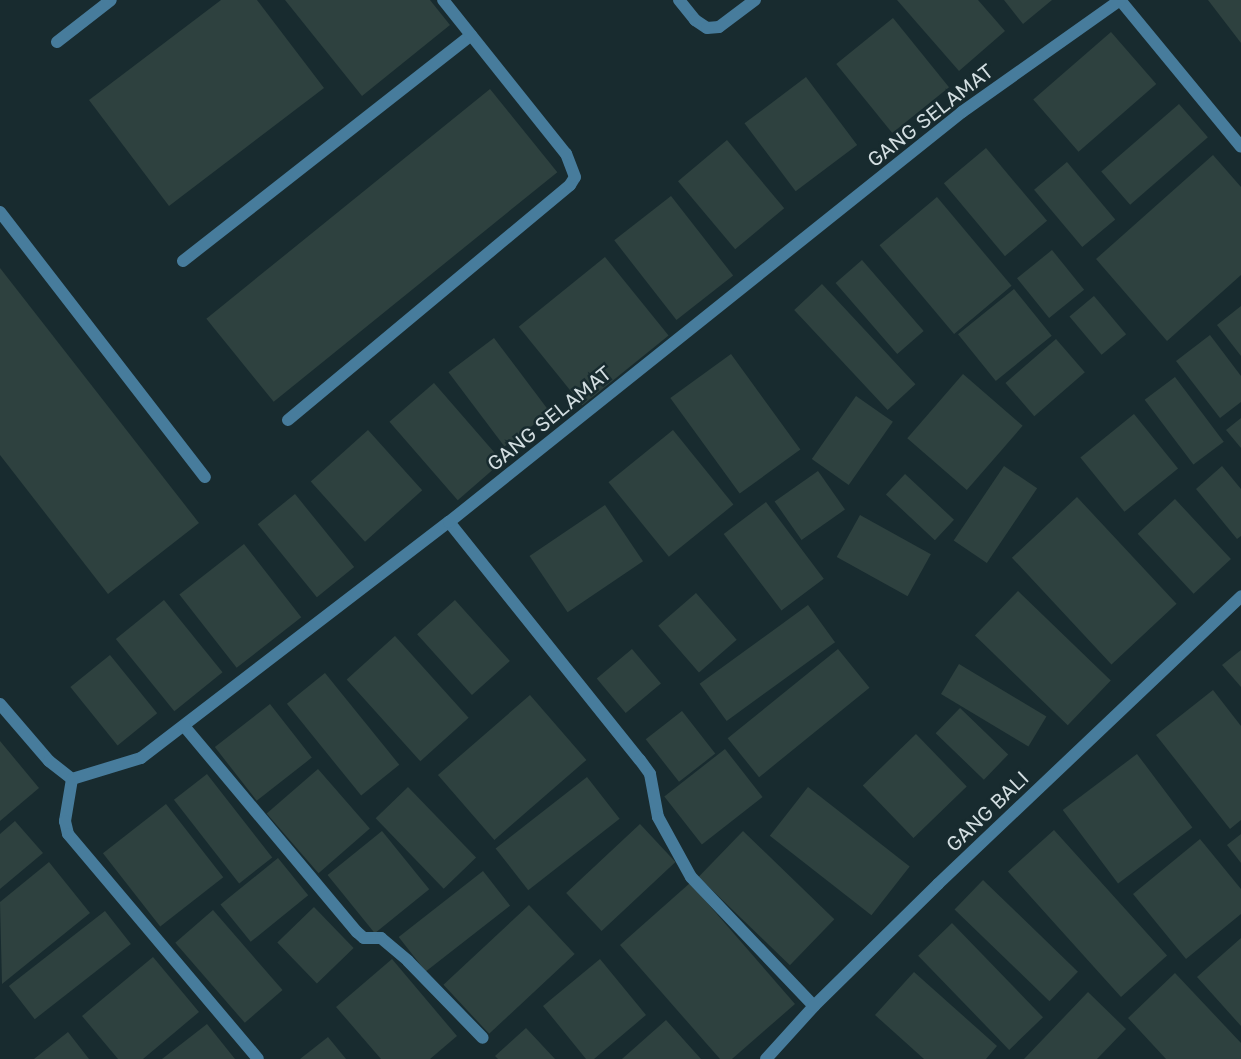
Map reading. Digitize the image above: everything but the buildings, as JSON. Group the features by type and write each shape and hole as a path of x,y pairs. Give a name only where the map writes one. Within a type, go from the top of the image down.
{"street":[{"path":"57,42 111,0"},
{"path":"288,420 570,185 575,177 566,154 443,0"},
{"path":"679,0 707,28 719,27 755,0"},
{"path":"1120,0 1241,147"},
{"name":"GANG SELAMAT","path":"72,779 141,758 449,522 962,112 1120,0"},
{"path":"183,261 471,35"},
{"path":"0,213 205,477"},
{"path":"449,522 650,774 658,817 691,877 814,1006"},
{"name":"GANG BALI","path":"766,1059 814,1006 1241,596"},
{"path":"0,705 49,761 72,779 65,821 68,834 258,1059"},
{"path":"184,726 357,932 364,938 381,939 408,961 483,1038"}]}
